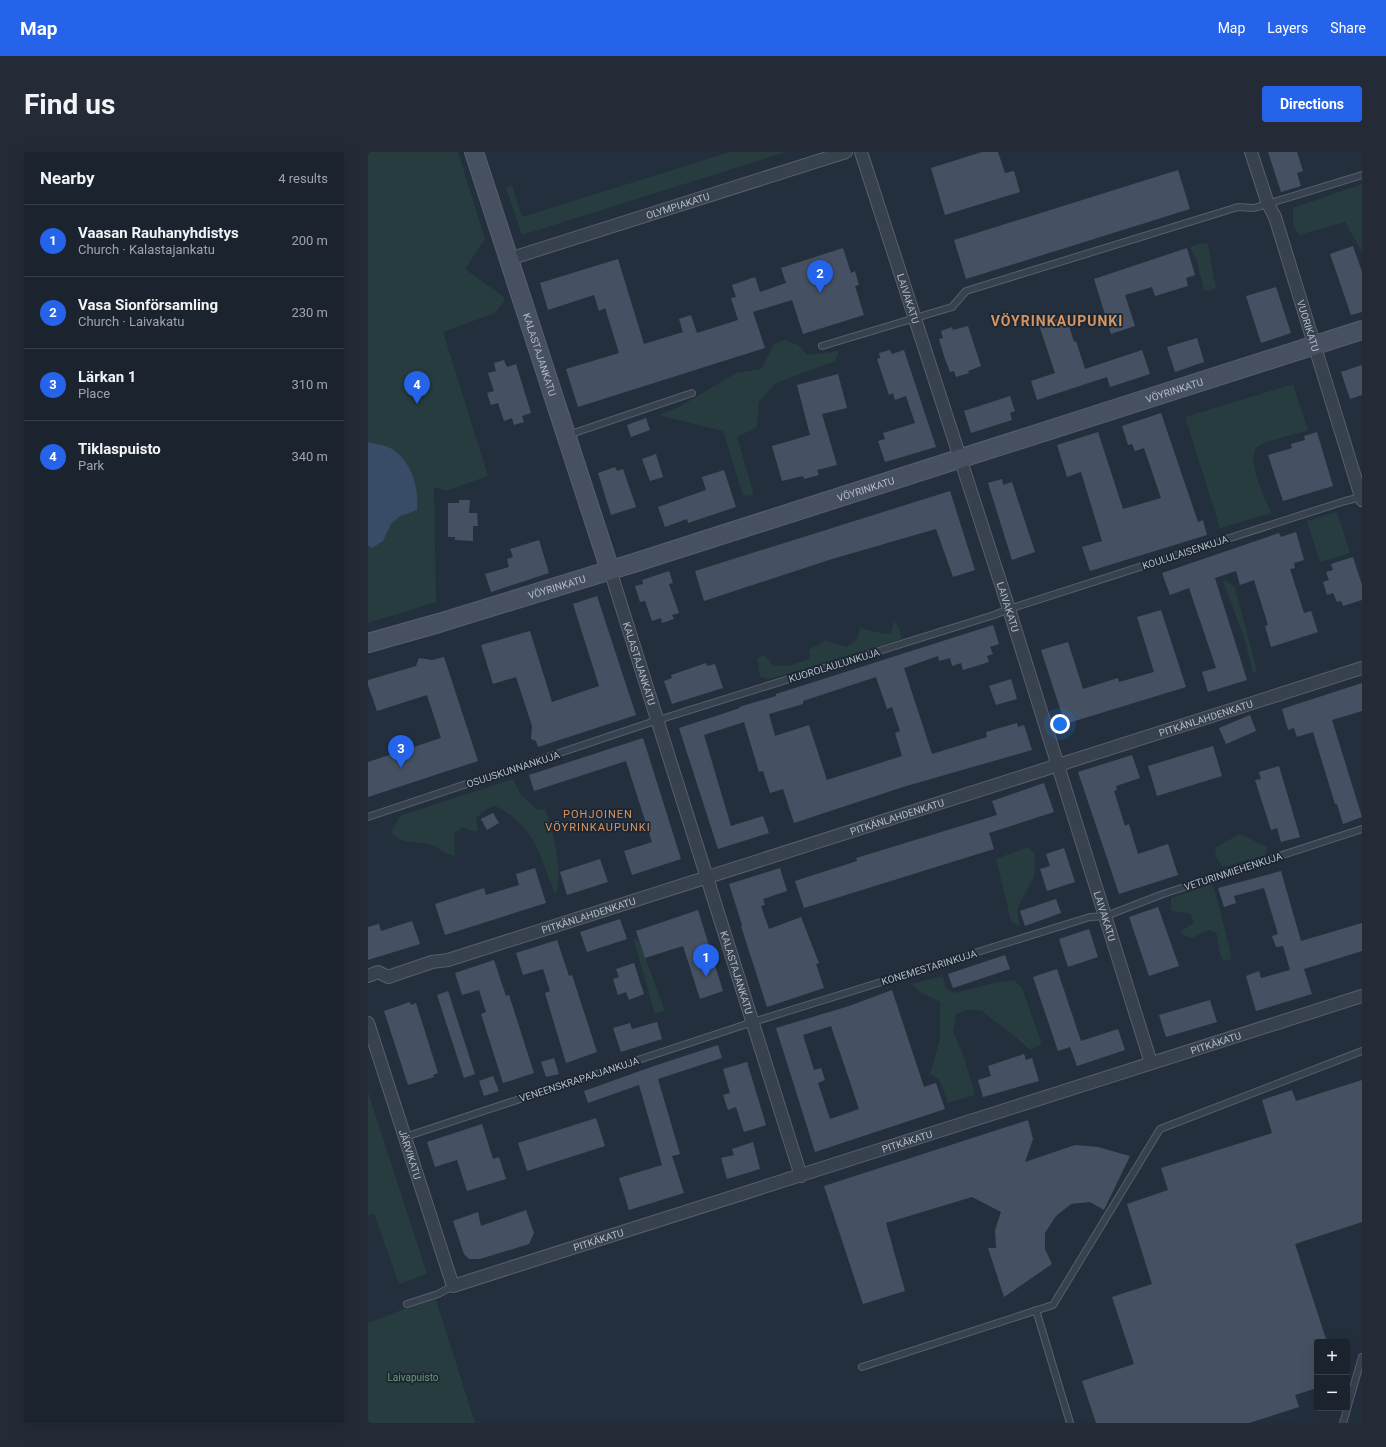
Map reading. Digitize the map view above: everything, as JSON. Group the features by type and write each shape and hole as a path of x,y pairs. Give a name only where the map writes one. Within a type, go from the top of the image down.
{"main road":[{"name":"KALASTAJANKATU","path":"474,152 610,570"},
{"name":"VÖYRINKATU","path":"368,643 439,623 610,570 1362,330"}],"street":[{"name":"OLYMPIAKATU","path":"509,259 846,152"},
{"name":"LAIVAKATU","path":"862,152 1009,609 1151,1063"},
{"name":"VUORIKATU","path":"1251,152 1268,204 1275,217 1313,346 1362,498"},
{"name":"KALASTAJANKATU","path":"610,570 801,1176"},
{"name":"PITKÄNLAHDENKATU","path":"368,976 378,972 388,977 432,962 448,960 1362,668"},
{"name":"PITKÄKATU","path":"453,1286 1362,996"},
{"name":"JÄRVIKATU","path":"368,1023 453,1286"}],"lane":[{"path":"822,346 952,307 966,291 1238,207 1254,208 1362,174"},
{"path":"567,435 692,393"},
{"name":"KOULULAISENKUJA","path":"1009,609 1345,501 1362,498"},
{"name":"KUOROLAULUNKUJA","path":"658,720 1009,609"},
{"name":"OSUUSKUNNANKUJA","path":"368,817 658,720"},
{"name":"VETURINMIEHENKUJA","path":"1106,916 1163,894 1362,829"},
{"name":"KONEMESTARINKUJA","path":"753,1022 1090,917 1106,916"},
{"name":"VENEENSKRAPAAJANKUJA","path":"405,1137 753,1022"},
{"path":"862,1367 1053,1305 1160,1129 1362,1051"},
{"path":"407,1304 438,1294 453,1286"},
{"path":"1036,1310 1070,1423"},
{"path":"1343,1423 1362,1356"}],"green space":[{"path":"368,152 458,152 485,239 465,269 504,297 504,301 495,313 443,332 488,476 446,491 434,487 436,602 368,623"},
{"path":"730,152 786,152 522,235 506,187 512,185 522,217"},
{"path":"1362,184 1362,252 1345,222 1299,235 1293,225 1293,208"},
{"path":"1201,243 1208,244 1216,288 1210,291 1204,290 1197,261 1190,247"},
{"path":"785,340 798,345 807,355 839,351 835,361 776,383 759,402 757,427 737,437 754,495 743,496 723,431 659,415 679,407 736,373 761,369 774,344"},
{"path":"1293,384 1308,430 1261,444 1255,452 1255,469 1261,489 1272,513 1220,528 1185,417"},
{"path":"1337,512 1350,553 1320,562 1307,521"},
{"path":"1226,580 1235,588 1257,671 1253,673 1244,637 1223,582"},
{"path":"894,621 899,628 902,639 770,679 760,677 757,658 764,655 773,665 788,666 810,659 809,650 826,640 846,647 857,640 860,628 884,634 891,633"},
{"path":"513,779 521,795 538,810 545,809 552,829 558,863 558,885 556,895 540,855 528,833 520,823 509,814 495,806 486,809 476,818 478,830 475,832 462,827 454,833 455,856 429,844 404,841 399,839 391,832 400,816"},
{"path":"1240,834 1267,847 1265,855 1223,867 1215,855 1216,847"},
{"path":"1028,847 1035,854 1034,877 1017,909 1020,927 1011,921 996,859"},
{"path":"1212,884 1232,959 1224,961 1216,932 1208,930 1192,938 1184,936 1181,931 1194,923 1190,913 1171,911 1171,898"},
{"path":"633,937 639,941 665,1011 655,1014"},
{"path":"943,976 946,989 954,993 994,983 1014,980 1022,988 1042,1044 1030,1050 981,1010 964,1010 956,1015 953,1032 964,1057 975,1095 948,1103 939,1079 930,1074 940,1039 940,1002 920,992 911,984"},
{"path":"368,1092 427,1274 399,1284 374,1214 368,1215"},
{"name":"Laivapuisto","path":"435,1297 475,1423 368,1423 368,1323"}],"water":[{"path":"368,442 390,448 399,454 405,461 413,476 417,493 417,510 400,516 391,524 383,541 372,548 368,545"}],"building":[{"path":"982,152 998,152 1005,173 1014,171 1020,192 945,215 931,168"},
{"path":"1268,152 1297,152 1303,171 1297,173 1301,186 1281,192"},
{"path":"1178,170 1190,209 966,279 954,240"},
{"path":"1353,246 1362,272 1362,312 1351,315 1330,254"},
{"path":"843,248 851,273 855,271 859,285 855,286 864,315 803,334 792,300 753,312 765,348 578,407 566,369 619,353 605,308 599,311 594,295 548,310 540,283 618,259 644,344 683,332 679,319 691,315 697,333 738,320 731,298 736,297 732,285 755,277 760,292 786,283 781,268"},
{"path":"1187,248 1195,275 1186,278 1188,286 1155,296 1152,287 1125,295 1135,326 1111,334 1094,279"},
{"path":"1276,287 1291,333 1261,343 1246,296"},
{"path":"1066,316 1074,342 1076,341 1085,369 1142,350 1150,374 1110,387 1107,377 1037,400 1031,381 1055,373 1039,325"},
{"path":"968,326 981,366 968,371 969,373 956,377 954,371 950,372 939,339 943,338 941,331 952,327 953,330"},
{"path":"1197,338 1204,362 1175,372 1167,347"},
{"path":"890,350 892,354 904,350 936,447 885,462 878,441 885,439 883,433 915,423 906,396 895,400 893,393 889,395 877,359 880,358 879,353"},
{"path":"504,360 507,367 516,364 531,413 522,416 524,422 514,425 512,418 504,421 498,403 491,405 487,393 494,391 488,373 496,371 494,363"},
{"path":"1362,365 1362,395 1350,399 1341,372"},
{"path":"838,374 847,408 822,414 837,465 817,470 819,475 804,479 803,476 782,481 772,446 810,435 797,385"},
{"path":"1010,396 1015,411 1010,413 1012,420 971,433 964,411"},
{"path":"1161,413 1198,522 1203,520 1207,535 1090,571 1082,547 1102,541 1081,472 1067,477 1057,445 1098,432 1123,509 1161,498 1144,448 1135,451 1132,444 1128,445 1122,426"},
{"path":"646,418 650,430 631,437 627,425"},
{"path":"1317,432 1333,486 1283,501 1268,455 1292,448 1291,444 1305,440 1304,436"},
{"path":"656,454 663,477 650,481 642,459"},
{"path":"615,467 617,471 623,469 636,507 611,515 598,473"},
{"path":"724,470 736,507 688,523 687,519 665,527 658,507 706,490 702,477"},
{"path":"1002,479 1003,485 1012,482 1035,552 1012,560 988,483"},
{"path":"950,491 975,570 953,577 936,529 832,559 704,601 695,571"},
{"path":"459,500 470,500 469,513 477,513 478,526 473,526 473,541 455,540 455,537 448,537 448,503 459,503"},
{"path":"1296,532 1304,560 1294,563 1295,568 1290,569 1304,613 1311,611 1318,632 1271,647 1265,626 1268,625 1254,580 1240,585 1236,571 1215,578 1247,680 1208,692 1202,672 1216,668 1189,588 1170,595 1162,573 1279,533 1281,537"},
{"path":"539,540 549,573 491,592 485,574 509,567 507,559 513,557 510,549"},
{"path":"1353,557 1362,585 1362,600 1343,606 1341,601 1337,602 1333,593 1327,595 1323,582 1329,580 1326,572 1333,570 1331,564"},
{"path":"669,571 673,583 669,584 679,613 672,615 674,619 662,623 661,618 652,621 645,601 640,602 635,586 643,584 642,580"},
{"path":"597,596 636,715 538,747 536,741 531,739 532,726 516,677 493,684 481,645 530,631 552,702 599,686 573,604"},
{"path":"1161,610 1186,687 1065,724 1041,650 1068,642 1083,689 1118,678 1119,682 1154,672 1137,617"},
{"path":"993,625 999,644 990,647 993,654 987,656 989,662 963,670 961,663 952,666 950,658 939,661 938,656 904,668 932,754 987,737 986,732 1017,723 1018,727 1024,725 1032,750 903,787 794,823 783,789 770,793 763,771 759,772 744,722 704,735 731,826 763,816 769,833 718,849 679,728 776,696 776,694","holes":["876,677 887,709 892,707 900,731 895,733 902,756 827,780 809,725 775,736 769,714 803,704 803,701"]},
{"path":"444,657 478,761 368,797 368,762 441,738 427,695 377,711 368,685 368,680 416,666 419,658 432,660"},
{"path":"706,663 707,666 715,664 723,688 672,704 664,681 672,678 671,675"},
{"path":"1011,679 1017,699 996,705 989,686"},
{"path":"1362,683 1362,711 1332,720 1362,817 1343,824 1337,804 1335,804 1313,732 1297,737 1294,728 1288,730 1282,709"},
{"path":"1250,715 1256,731 1226,744 1219,728"},
{"path":"643,738 681,859 632,875 624,851 652,842 626,761 534,791 529,775"},
{"path":"1213,746 1222,776 1157,796 1148,766"},
{"path":"1132,755 1140,778 1116,786 1117,790 1114,791 1125,826 1129,824 1138,854 1168,844 1178,875 1119,894 1078,772"},
{"path":"1279,766 1300,837 1281,842 1277,828 1271,830 1255,780 1261,779 1259,772"},
{"path":"1044,783 1054,812 989,833 994,849 804,908 795,881 857,861 856,858 997,815 992,801"},
{"path":"493,813 499,823 487,830 481,819"},
{"path":"1064,848 1075,882 1047,891 1040,869 1050,866 1046,854"},
{"path":"600,859 608,882 567,895 560,872"},
{"path":"535,868 546,903 445,935 435,904 484,888 486,895 519,885 516,874"},
{"path":"780,868 787,891 763,899 765,905 761,906 769,929 801,917 819,963 816,964 824,988 767,1007 729,884"},
{"path":"1281,871 1301,941 1362,923 1362,951 1304,969 1312,994 1256,1011 1246,976 1259,971 1261,978 1290,970 1283,946 1276,947 1272,936 1278,934 1264,888 1234,896 1236,903 1224,907 1218,888"},
{"path":"1056,899 1061,913 1025,926 1020,911"},
{"path":"1158,907 1179,966 1149,976 1129,917"},
{"path":"698,910 723,991 700,999 683,946 645,958 636,931"},
{"path":"620,919 627,939 587,952 580,932"},
{"path":"412,921 420,944 368,960 368,927 379,924 381,931"},
{"path":"1089,929 1098,957 1068,967 1059,939"},
{"path":"557,940 569,976 572,975 597,1052 566,1063 545,993 550,991 543,969 523,975 516,953"},
{"path":"1005,955 1010,969 953,988 948,974"},
{"path":"494,960 506,996 509,995 534,1073 503,1083 481,1014 486,1012 479,990 462,995 455,973"},
{"path":"634,963 644,994 629,1000 626,992 618,995 613,979 619,977 616,969"},
{"path":"1057,969 1081,1041 1118,1029 1125,1050 1077,1066 1070,1047 1058,1051 1033,977"},
{"path":"892,990 924,1087 936,1083 945,1109 815,1152 776,1028 849,1006","holes":["831,1026 859,1109 830,1119 818,1083 825,1080 821,1068 814,1070 803,1035"]},
{"path":"448,991 475,1074 464,1078 437,995"},
{"path":"1210,1000 1217,1022 1166,1037 1159,1015"},
{"path":"410,1002 411,1005 416,1003 438,1073 433,1075 434,1077 408,1085 384,1011"},
{"path":"657,1022 662,1039 621,1052 613,1028 630,1023 632,1029"},
{"path":"718,1045 722,1058 658,1079 680,1154 672,1156 684,1193 629,1210 619,1178 662,1165 639,1085 588,1103 584,1091"},
{"path":"1024,1054 1026,1060 1032,1058 1039,1081 983,1097 978,1080 991,1076 988,1066"},
{"path":"554,1058 559,1074 546,1077 541,1062"},
{"path":"747,1062 766,1125 744,1132 736,1107 728,1110 723,1095 730,1093 723,1069"},
{"path":"493,1076 499,1091 484,1096 479,1081"},
{"path":"1362,1080 1362,1222 1295,1244 1326,1339 1314,1339 1314,1389 1295,1395 1299,1407 1249,1423 1096,1423 1082,1381 1134,1364 1112,1297 1152,1284 1127,1204 1168,1190 1161,1168 1272,1133 1262,1100 1292,1090 1296,1101"},
{"path":"596,1118 605,1146 527,1171 518,1143"},
{"path":"1028,1120 1033,1139 1025,1162 1075,1145 1098,1147 1130,1156 1104,1210 1090,1202 1071,1204 1056,1216 1045,1233 1045,1249 1052,1264 1004,1297 988,1248 996,1248 995,1230 1001,1212 972,1197 886,1223 905,1291 863,1304 824,1186"},
{"path":"482,1124 493,1159 499,1157 506,1179 467,1191 457,1160 435,1167 427,1142"},
{"path":"753,1142 760,1169 727,1179 721,1158 734,1155 732,1149"},
{"path":"526,1210 534,1233 529,1244 480,1259 469,1259 464,1254 453,1221 478,1212 481,1226"}],"place":[{"name":"Vasa Sionförsamling","path":"820,293"},
{"name":"Tiklaspuisto","path":"417,404"},
{"name":"Lärkan 1","path":"401,768"},
{"name":"Vaasan Rauhanyhdistys","path":"706,977"}],"district":[{"name":"VÖYRINKAUPUNKI","path":"1057,321"},
{"name":"POHJOINEN VÖYRINKAUPUNKI","path":"598,820"}]}
